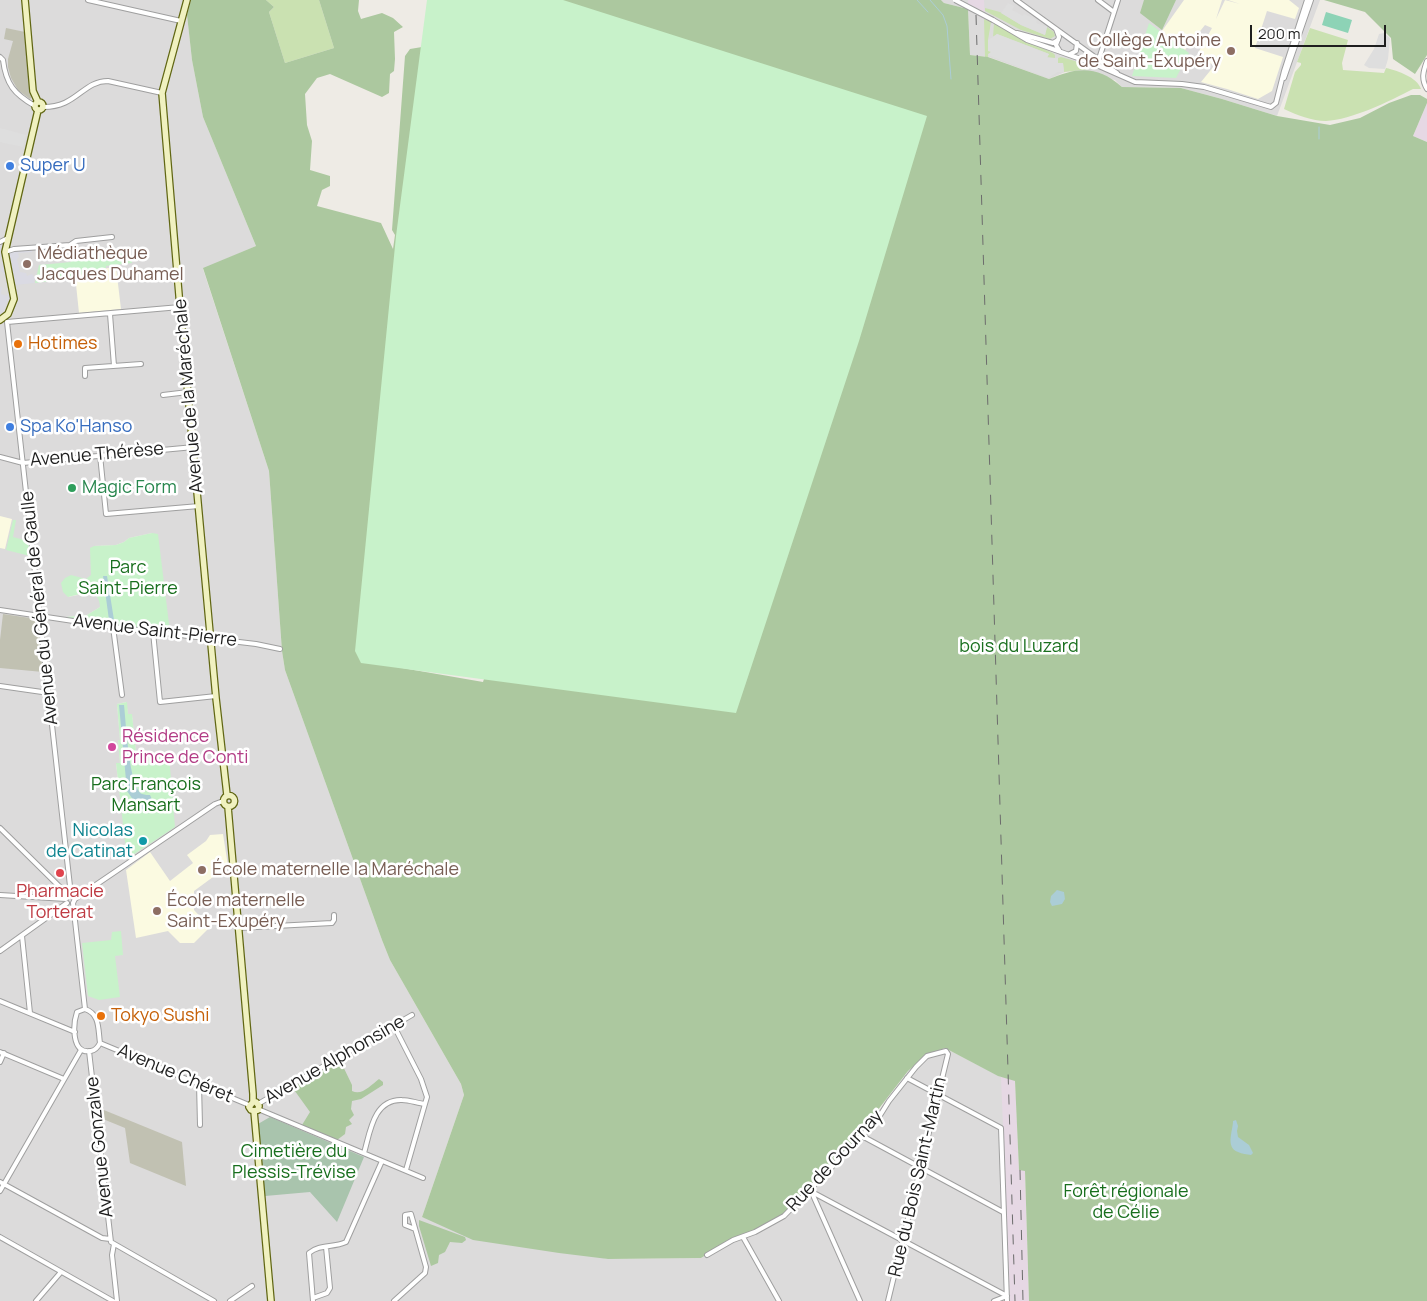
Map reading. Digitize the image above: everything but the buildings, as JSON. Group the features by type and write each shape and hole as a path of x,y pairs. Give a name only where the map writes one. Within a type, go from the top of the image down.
{"street":[{"path":"7,322 14,299 5,252 38,106 33,91 25,0"},
{"path":"88,0 181,21"},
{"name":"Avenue de la Maréchale","path":"188,0 162,93 225,798"},
{"path":"955,0 1026,40 1059,50 1135,82 1204,87 1267,106 1276,103 1307,0"},
{"path":"1098,0 1114,12"},
{"path":"1096,65 1118,0"},
{"path":"1282,82 1288,72 1311,0"},
{"path":"1018,1 1099,58 1121,76"},
{"path":"1056,28 1058,39 1056,45 1059,50"},
{"path":"1013,31 1053,43 1065,34"},
{"path":"1069,55 1076,51 1077,43"},
{"path":"0,57 3,60 5,74 13,90 38,106 58,106 67,103 100,81 108,81 162,93"},
{"path":"1427,61 1423,71 1424,84 1427,89"},
{"path":"5,252 14,249 70,245 76,240 112,237"},
{"path":"0,242 8,238"},
{"path":"0,321 110,314 180,307"},
{"path":"0,321 8,314"},
{"path":"110,314 114,366"},
{"name":"Avenue du Général de Gaulle","path":"7,322 50,693 68,898"},
{"path":"86,376 85,368 141,364"},
{"path":"163,395 188,392"},
{"name":"Avenue Thérèse","path":"0,457 23,462 194,447"},
{"path":"100,455 106,514 199,506"},
{"name":"Avenue Saint-Pierre","path":"0,610 280,649"},
{"path":"114,627 122,695"},
{"path":"154,632 160,702 216,696"},
{"path":"0,686 50,693"},
{"path":"72,903 75,898 225,798 231,796 234,800 233,805 228,807"},
{"path":"225,798 225,805 228,807 271,1301"},
{"path":"0,828 72,903 85,1009"},
{"path":"0,895 75,898"},
{"path":"0,951 22,936 68,898"},
{"path":"238,928 332,923 334,915"},
{"path":"22,936 30,1013"},
{"path":"0,1001 75,1032"},
{"path":"85,1009 95,1014 100,1043 96,1049 89,1051 80,1050 77,1047 75,1032 74,1019 77,1012 85,1009"},
{"name":"Avenue Alphonsine","path":"255,1106 412,1015"},
{"path":"394,1026 426,1089 427,1097 406,1170"},
{"name":"Avenue Chéret","path":"100,1043 255,1106 423,1178"},
{"path":"0,1191 2,1183 80,1050"},
{"name":"Avenue Gonzalve","path":"89,1051 111,1242 115,1301"},
{"name":"Rue de Gournay","path":"707,1255 733,1240 755,1232 784,1216 811,1192 862,1136 907,1078 927,1056 944,1051 947,1052"},
{"name":"Rue du Bois Saint-Martin","path":"888,1301 947,1052"},
{"path":"0,1062 2,1053 64,1079"},
{"path":"907,1078 1001,1128 1006,1299"},
{"path":"198,1084 200,1125"},
{"path":"364,1153 375,1115 379,1109 396,1100 425,1104"},
{"path":"862,1136 1004,1212"},
{"path":"326,1247 330,1288 327,1293 313,1299 309,1254 315,1248 340,1245 346,1242 382,1161"},
{"path":"2,1183 214,1301"},
{"path":"811,1192 1006,1299"},
{"path":"811,1192 860,1301"},
{"path":"394,1301 425,1272 426,1267 415,1229"},
{"path":"0,1237 115,1301"},
{"path":"743,1237 780,1301"},
{"path":"36,1301 61,1272"},
{"path":"230,1301 252,1286"},
{"path":"994,1301 1006,1299"}],"shaded area":[{"path":"0,0 191,0 187,15 192,60 203,117 256,246 203,269 269,471 285,670 390,960 461,1084 464,1095 422,1217 608,1259 701,1258 734,1238 752,1232 873,1118 908,1071 925,1056 945,1048 1001,1077 1003,1084 1010,1301 0,1301","holes":["152,533 163,632 66,617 87,615 100,607 100,600 96,595 89,593 68,597 92,575 94,546 116,545 129,538","126,702 128,714 132,715 137,761 168,755 128,859 116,764 120,763 117,704"]},
{"path":"941,0 1320,0 1277,116 1181,88 1122,87 1115,80 1072,71 1049,79 989,57 970,55 968,9 944,3"},
{"path":"968,0 984,0 985,20 968,9"},
{"name":"Collège Antoine de Saint-Éxupéry","path":"1184,0 1222,0 1216,19 1225,0 1240,4 1228,0 1289,0 1299,8 1295,19 1267,11 1255,48 1283,57 1272,91 1258,99 1201,82 1214,66 1198,53 1212,28 1205,25 1185,50 1162,31"},
{"path":"1008,3 1014,6 1012,10 1037,20 1036,23 1047,27 1045,35 1021,25 1001,13"},
{"path":"6,28 25,32 30,99 18,90 11,78 8,59 13,41 4,39"},
{"path":"1384,33 1390,38 1385,69 1369,68 1364,65 1374,49 1379,34"},
{"path":"997,34 1049,54 1047,58 1058,58 1058,63 1063,63 1064,72 1058,72 1048,78 988,55 991,52 988,51 988,40"},
{"path":"1427,103 1427,142 1413,136"},
{"path":"0,128 26,135 23,147 0,142"},
{"path":"5,243 12,297 10,297 11,301 7,300 4,310 0,314 0,287 2,287 1,294 7,296 9,290 6,285 6,277 1,270 2,257 0,256 0,246"},
{"path":"32,250 32,252 18,253 19,257 17,259 20,272 26,273 27,276 32,274 35,278 34,283 15,285 8,253 11,251"},
{"path":"116,267 121,309 79,313 75,275 102,272 102,269"},
{"path":"0,516 12,519 5,549 0,548"},
{"path":"3,614 37,619 43,672 0,668 0,640"},
{"path":"223,834 228,866 194,891 194,910 210,927 194,943 180,943 168,931 136,938 126,870 150,852 170,881 193,863 187,855 206,841 210,835"},
{"path":"1011,978 1019,1170 1025,1170 1029,1301 1010,1301 1001,1077 1006,1070"},
{"path":"99,1108 182,1142 186,1186 130,1163 125,1128 100,1119"}],"green space":[{"name":"bois du Luzard","path":"191,0 266,0 274,7 269,12 285,63 334,48 319,0 359,0 358,11 361,19 382,13 393,18 403,27 394,32 395,59 394,71 390,74 389,93 382,97 330,74 317,78 305,94 307,125 312,141 310,170 330,176 330,186 322,190 317,206 381,223 393,249 395,235 392,230 405,56 410,49 422,47 362,661 483,682 496,642 533,0 941,0 944,3 968,9 970,55 988,57 1049,79 1069,72 1087,70 1104,75 1122,87 1181,88 1277,116 1330,125 1360,118 1389,103 1411,95 1420,95 1427,99 1413,136 1427,142 1427,1301 1029,1301 1025,1171 1019,1170 1015,1081 998,1076 945,1048 925,1056 908,1071 850,1146 783,1215 752,1232 734,1238 701,1258 608,1259 559,1253 473,1240 422,1217 464,1095 461,1084 390,960 285,670 269,471 203,268 256,246 203,117 192,60 187,15"},
{"path":"266,0 319,0 334,48 285,63 269,12 274,7"},
{"path":"427,0 563,0 927,116 859,341 736,713 361,663 355,651 396,236"},
{"path":"1144,0 1176,0 1162,30 1140,13"},
{"path":"1324,0 1427,0 1427,55 1415,74 1393,59 1391,38 1365,12"},
{"path":"985,8 1000,12 1021,25 1045,35 1047,27 1054,32 1055,36 1050,39 1021,30 985,11"},
{"path":"1326,12 1352,20 1348,33 1322,25"},
{"path":"984,19 991,22 988,40 991,52 988,54 988,57 985,57"},
{"path":"994,23 1022,39 1053,53 1055,58 1047,57 1049,54 997,34 993,37"},
{"path":"1149,23 1189,53 1176,78 1132,76"},
{"path":"1310,28 1348,40 1342,63 1343,70 1384,73 1386,68 1416,81 1421,89 1413,89 1370,109 1336,120 1315,120 1284,109 1295,72 1301,65 1301,63 1297,62"},
{"path":"1061,57 1075,61 1090,69 1064,72 1063,63 1058,63 1058,58"},
{"path":"69,248 76,248 77,258 130,253 132,263 106,266 106,268 102,269 103,272 76,275 76,278 35,283 39,265 71,262"},
{"path":"13,520 16,520 13,537 28,541 30,556 6,550"},
{"name":"Parc Saint-Pierre","path":"152,533 158,534 170,632 66,620 66,617 87,615 100,607 97,597 93,594 68,597 63,592 61,583 71,575 86,579 91,575 90,548 94,546 116,545 129,538"},
{"name":"Parc François Mansart","path":"127,702 128,714 132,714 137,761 169,755 175,827 127,859 116,763 120,763 117,704"},
{"path":"121,931 123,955 115,956 120,997 99,1000 88,996 82,943 111,940 112,932"},
{"path":"340,1060 352,1085 352,1091 363,1091 379,1079 383,1082 383,1085 361,1099 352,1101 351,1109 354,1115 349,1120 352,1124 346,1127 345,1134 337,1140 302,1125 310,1112 292,1087"},
{"name":"Cimetière du Plessis-Trévise","path":"270,1117 364,1157 337,1222 310,1192 265,1196 258,1124"},
{"path":"419,1220 465,1237 466,1240 462,1243 450,1242 445,1252 439,1255 438,1263 431,1266 419,1226"}],"water":[{"path":"103,576 107,576 114,620 109,620"},
{"path":"119,705 124,705 134,780 142,794 150,795 153,802 152,806 146,810 139,808 127,791"},
{"path":"1057,890 1064,892 1065,899 1062,904 1052,906 1050,902 1051,896"},
{"path":"1236,1120 1238,1137 1249,1145 1253,1153 1251,1155 1238,1152 1232,1146 1233,1121"}],"waterway":[{"path":"917,0 928,12"},
{"path":"930,0 943,15 947,26 951,79"},
{"path":"1319,127 1319,139"}],"railway":[{"path":"976,15 1015,1301"},
{"path":"1020,1170 1023,1301"}],"place":[{"name":"Collège Antoine de Saint-Éxupéry","path":"1231,51"},
{"name":"Super U","path":"10,166"},
{"name":"Médiathèque Jacques Duhamel","path":"27,264"},
{"name":"Hotimes","path":"18,344"},
{"name":"Spa Ko'Hanso","path":"10,427"},
{"name":"Magic Form","path":"72,488"},
{"name":"Résidence Prince de Conti","path":"112,747"},
{"name":"Nicolas de Catinat","path":"143,841"},
{"name":"École maternelle la Maréchale","path":"202,870"},
{"name":"Pharmacie Torterat","path":"60,873"},
{"name":"École maternelle Saint-Exupéry","path":"157,911"},
{"name":"Tokyo Sushi","path":"101,1016"}],"park label":[{"name":"Forêt régionale de Célie","path":"1126,1202"}]}
